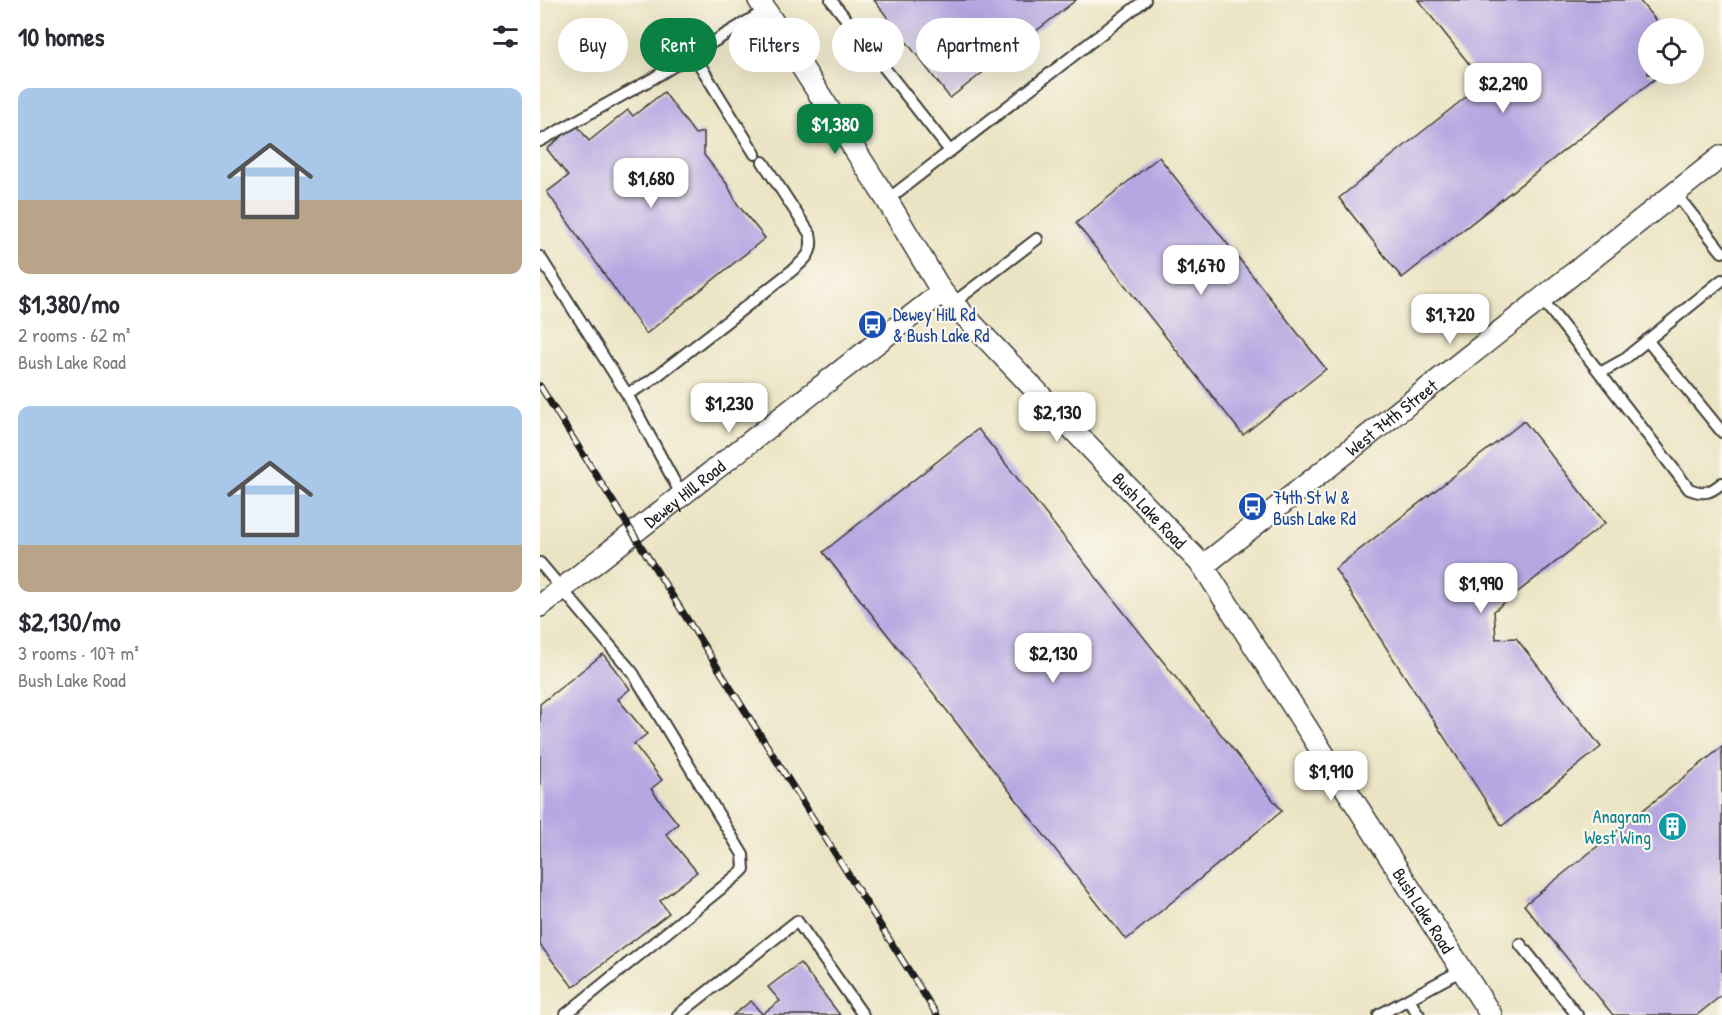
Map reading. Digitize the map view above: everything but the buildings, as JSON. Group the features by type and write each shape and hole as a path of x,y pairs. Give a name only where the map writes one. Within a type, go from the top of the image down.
{"street":[{"name":"Bush Lake Road","path":"762,5 947,298 1203,566 1460,971 1491,1015"},
{"name":"West 74th Street","path":"1203,566 1722,156"},
{"name":"Dewey Hill Road","path":"540,606 682,496 947,298"}],"lane":[{"path":"831,0 950,151"},
{"path":"887,200 1145,0"},
{"path":"717,37 762,5"},
{"path":"540,141 661,72"},
{"path":"627,394 649,382 811,253 813,245 810,234 704,72"},
{"path":"1675,193 1722,252"},
{"path":"947,298 1037,239"},
{"path":"540,257 627,394 682,496"},
{"path":"1600,373 1623,360 1722,280"},
{"path":"1541,298 1689,489 1700,494 1710,493 1722,483"},
{"path":"1647,340 1722,432"},
{"path":"540,563 633,673 743,855 745,862 744,869 740,873 565,1015"},
{"path":"678,1015 797,921 863,1015"},
{"path":"1520,944 1576,1015"},
{"path":"1379,1015 1460,971"},
{"path":"1408,999 1419,1015"}],"railway":[{"path":"540,386 937,1015"}],"place":[{"name":"Dewey Hill Rd & Bush Lake Rd","path":"872,324"},
{"name":"74th St W & Bush Lake Rd","path":"1252,507"},
{"name":"Anagram West Wing","path":"1672,826"}]}
